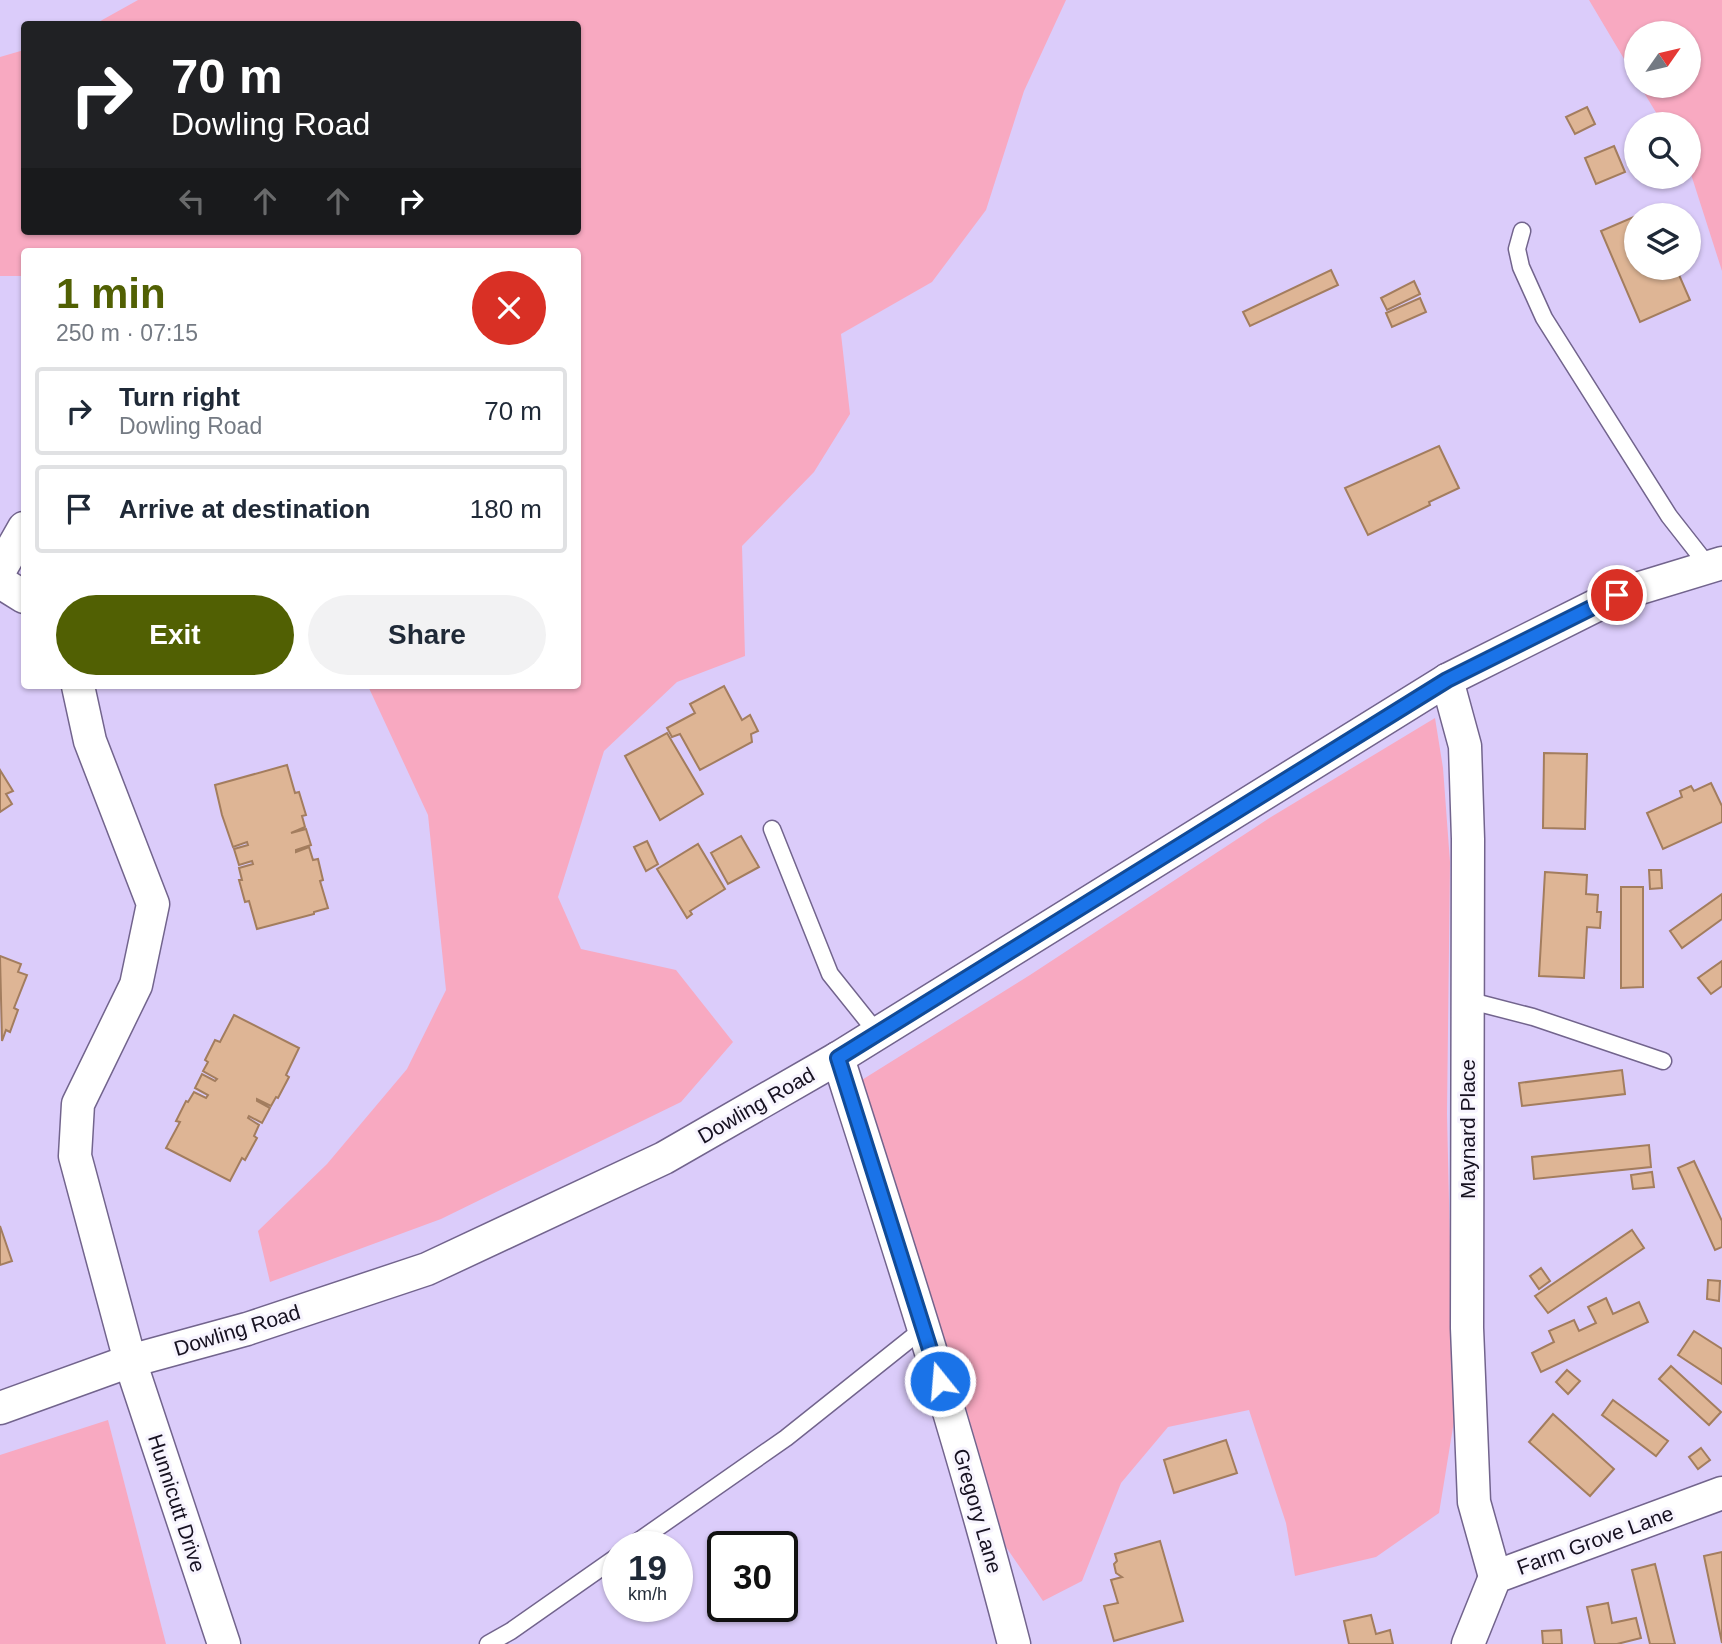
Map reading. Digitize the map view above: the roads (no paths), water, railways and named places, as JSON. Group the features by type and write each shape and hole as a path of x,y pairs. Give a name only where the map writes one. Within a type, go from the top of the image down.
{"street":[{"path":"0,570 21,533"},
{"name":"Dowling Road","path":"0,1408 130,1361 247,1329 428,1269 664,1158 878,1034 1447,680 1617,595 1716,565"},
{"path":"0,582 21,595"},
{"name":"Maynard Place","path":"1447,680 1465,746 1467,1328 1474,1502 1495,1577"},
{"name":"Hunnicutt Drive","path":"79,689 90,741 153,904 136,985 78,1104 75,1156 130,1361 224,1644"},
{"name":"Gregory Lane","path":"838,1058 980,1513 1014,1644"},
{"name":"Farm Grove Lane","path":"1468,1644 1495,1577 1722,1493"}],"lane":[{"path":"1522,232 1517,249 1521,267 1544,318 1669,516 1716,565"},
{"path":"772,829 830,974 878,1034"},
{"path":"1467,1000 1533,1017 1663,1061"},
{"path":"653,1531 786,1438 924,1328"},
{"path":"488,1644 602,1567"}]}
